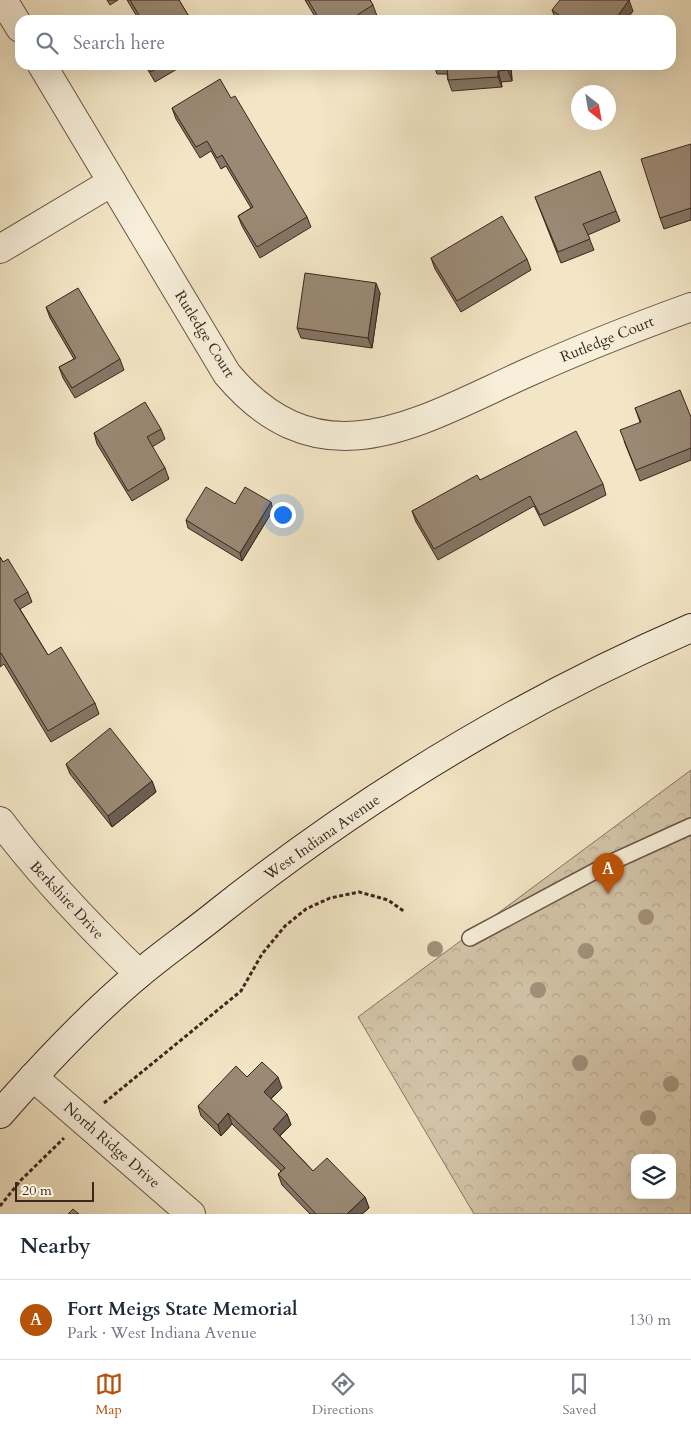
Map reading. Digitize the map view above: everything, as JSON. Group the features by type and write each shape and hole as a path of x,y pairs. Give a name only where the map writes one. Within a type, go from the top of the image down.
{"street":[{"path":"4,0 15,19"},
{"name":"Rutledge Court","path":"45,70 227,374 269,414 286,423 324,434 363,436 382,433 414,422 599,341 691,307"},
{"path":"0,249 112,182"},
{"name":"West Indiana Avenue","path":"0,1114 33,1077 139,974 275,868 432,761 528,706 626,656 691,628"},
{"name":"Berkshire Drive","path":"0,821 27,857 78,915 139,974"},
{"name":"North Ridge Drive","path":"33,1077 191,1214"}],"lane":[{"path":"470,938 612,862 691,826"}],"path":[{"path":"101,1105 241,991 262,954 285,926 306,909 330,898 359,892 388,900 405,912"},
{"path":"0,1206 21,1180 69,1134"}],"green space":[{"path":"691,770 691,1214 474,1214 358,1017"}],"building":[{"path":"130,0 179,0 188,15 139,15"},
{"path":"308,0 370,0 373,5 357,15 317,15"},
{"path":"560,0 629,0 618,15 559,15 552,10"},
{"path":"447,70 508,70 498,71 498,77 448,80"},
{"path":"220,79 231,98 235,96 307,217 257,247 238,216 253,207 222,155 217,158 207,141 196,147 172,108"},
{"path":"691,144 691,208 660,218 641,159"},
{"path":"600,171 616,211 583,224 590,239 558,252 535,197"},
{"path":"502,216 527,259 457,301 431,258"},
{"path":"305,273 376,283 368,338 297,328"},
{"path":"78,288 120,359 72,388 59,367 76,358 46,307"},
{"path":"680,390 691,417 691,448 636,470 620,430 641,422 635,408"},
{"path":"145,402 161,429 147,437 165,468 128,491 94,433"},
{"path":"576,431 603,484 540,515 530,496 434,549 412,511 477,475 480,480"},
{"path":"206,487 235,504 245,487 271,502 240,553 186,520"},
{"path":"0,557 3,562 8,559 28,592 14,600 48,655 61,647 95,703 48,731 0,654"},
{"path":"110,728 152,781 108,816 66,764"},
{"path":"262,1062 278,1077 264,1092 287,1114 273,1129 313,1171 327,1158 365,1197 347,1214 316,1214 278,1174 285,1168 228,1113 218,1125 198,1106 236,1066 247,1077"},
{"path":"73,1209 79,1214 68,1214"}],"place":[{"name":"Fort Meigs State Memorial","path":"608,894"}]}
